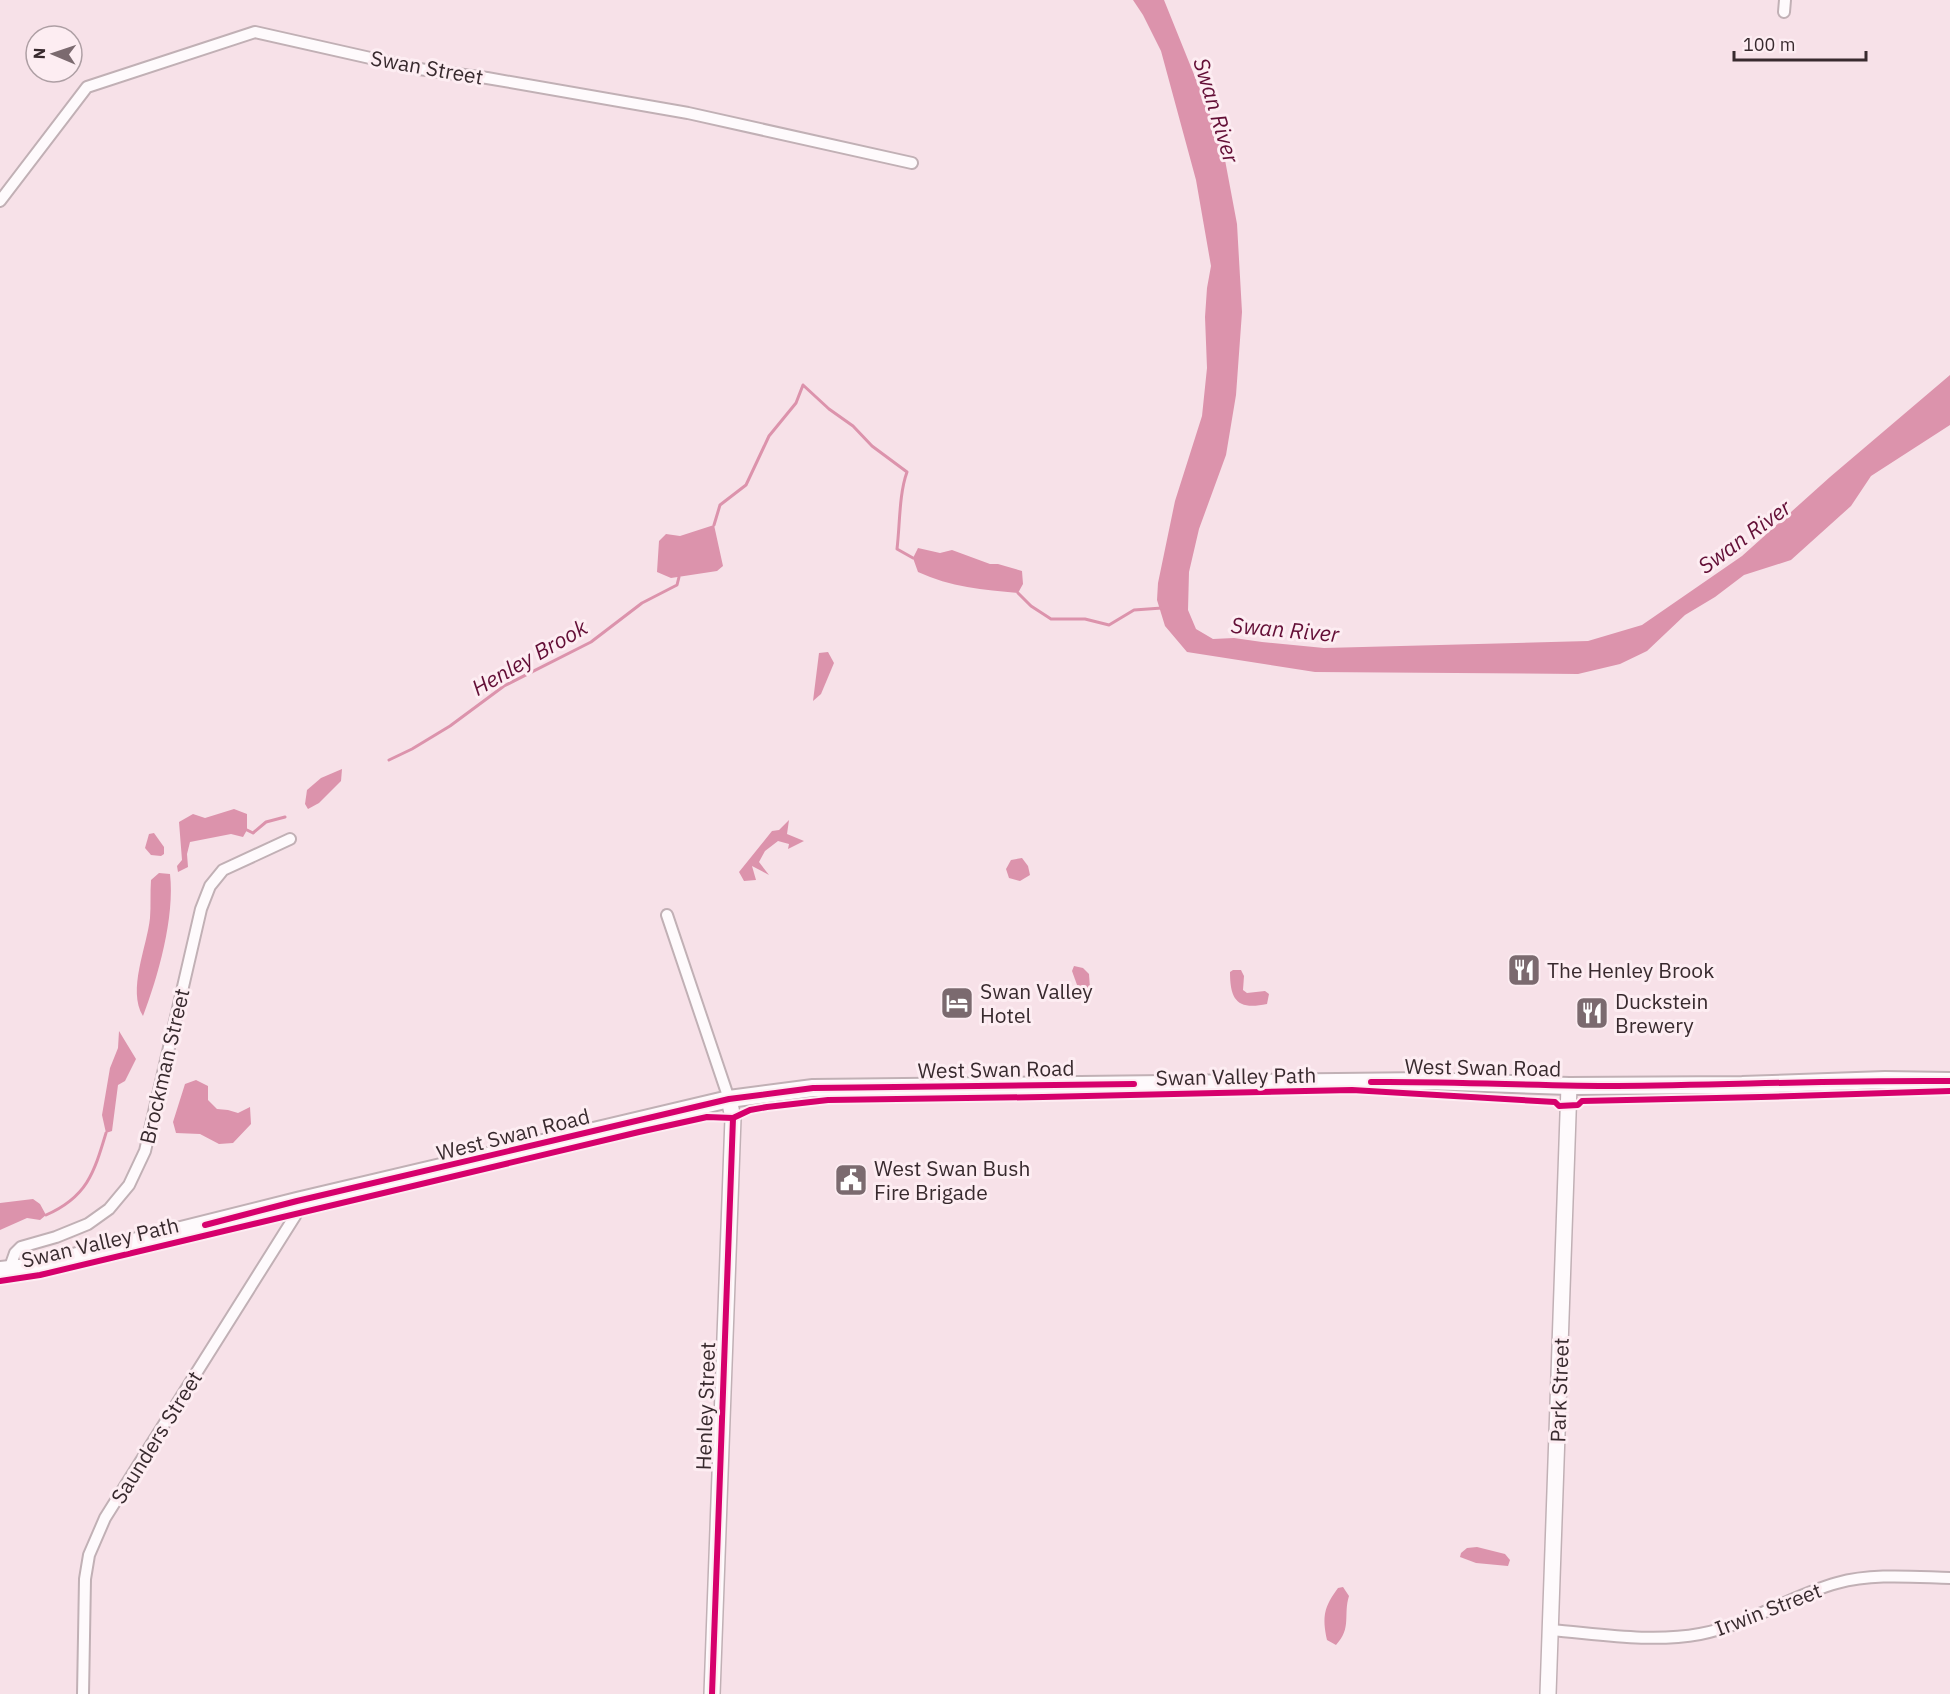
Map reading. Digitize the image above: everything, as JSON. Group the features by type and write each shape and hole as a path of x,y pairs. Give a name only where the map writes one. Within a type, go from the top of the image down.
{"main road":[{"name":"West Swan Road","path":"4,1270 46,1264 297,1201 729,1099 813,1088 1416,1081 1569,1086 1742,1085 1885,1080 1950,1081"}],"street":[{"path":"1784,12 1785,0"},
{"name":"Swan Street","path":"0,201 87,87 255,32 418,69 487,78 688,113 912,163"},
{"name":"Brockman Street","path":"4,1270 21,1247 56,1238 88,1224 109,1209 129,1185 145,1151 201,909 210,886 223,870 290,840"},
{"name":"Henley Street","path":"667,915 729,1099 733,1118 712,1694"},
{"name":"Park Street","path":"1548,1694 1569,1086"},
{"name":"Saunders Street","path":"83,1694 85,1579 89,1555 101,1527 295,1215 297,1201"},
{"name":"Irwin Street","path":"1551,1630 1646,1638 1699,1634 1724,1627 1837,1583 1881,1576 1950,1578"}],"shaded area":[{"name":"Swan River","path":"1133,0 1164,0 1222,144 1237,224 1242,312 1236,395 1226,455 1199,529 1189,572 1188,610 1196,629 1213,639 1234,638 1324,648 1588,641 1642,625 1742,556 1830,477 1950,375 1950,425 1871,476 1851,506 1791,560 1744,575 1715,597 1685,615 1647,651 1620,664 1578,674 1315,672 1187,652 1165,626 1157,600 1158,583 1175,501 1202,416 1207,368 1205,317 1211,266 1196,180 1161,51"},
{"path":"714,525 723,566 717,571 671,578 657,572 659,541 666,534 680,536"},
{"path":"918,548 940,553 952,550 990,564 1022,571 1023,584 1018,593 967,587 930,577 918,572 913,558"},
{"path":"828,652 834,663 821,694 813,701 819,653"},
{"path":"342,769 341,781 319,803 308,809 305,804 307,790 321,778"},
{"path":"234,809 247,814 247,830 243,837 231,834 190,842 187,854 188,867 178,872 177,866 182,860 179,822 193,814 205,818"},
{"path":"789,820 787,834 804,841 788,849 789,844 778,841 765,851 759,862 769,875 752,866 756,880 744,881 739,872 772,831 779,830"},
{"path":"154,833 164,847 164,854 161,856 151,855 145,848 149,834"},
{"path":"1022,858 1028,866 1030,875 1020,881 1009,878 1006,869 1011,860"},
{"path":"159,873 170,874 168,928 143,1016 139,1006 137,981 150,918 151,880"},
{"path":"1074,966 1083,968 1089,974 1090,988 1087,998 1081,996 1072,971"},
{"path":"1241,970 1244,976 1243,990 1247,993 1265,991 1269,994 1267,1004 1249,1006 1238,1001 1230,982 1230,972"},
{"path":"119,1031 136,1059 125,1081 118,1085 112,1131 106,1133 102,1115 110,1068 118,1048"},
{"path":"196,1080 208,1086 208,1100 217,1109 238,1113 250,1107 251,1124 233,1143 219,1144 200,1134 176,1133 173,1122 185,1084"},
{"path":"33,1199 40,1204 46,1215 40,1220 27,1218 0,1230 0,1203"},
{"path":"1477,1547 1505,1554 1510,1560 1508,1566 1476,1563 1460,1557 1467,1548"},
{"path":"1343,1587 1349,1596 1346,1627 1336,1645 1327,1640 1325,1612 1338,1588"}],"waterway":[{"name":"Henley Brook","path":"714,525 720,505 746,485 769,436 796,403 803,385 829,409 853,426 872,446 907,472 901,499 897,549 913,558"},
{"name":"Henley Brook","path":"389,760 450,726 504,686 591,642 642,603 677,585 679,577"},
{"name":"Henley Brook","path":"1018,593 1031,606 1051,619 1085,619 1109,625 1134,610 1162,608"},
{"name":"Henley Brook","path":"247,830 253,833 266,822 285,817"},
{"name":"Henley Brook","path":"46,1215 60,1208 80,1192 93,1172 106,1133"}],"cycle path":[{"path":"1371,1082 1617,1086 1950,1081"},
{"path":"205,1225 297,1201 729,1099 813,1088 1134,1084"},
{"name":"Swan Valley Path","path":"0,1281 40,1275 707,1117 733,1118 750,1110 828,1100 1352,1090 1555,1102 1559,1106 1578,1105 1582,1101 1950,1091"},
{"path":"712,1694 733,1118"}],"place":[{"name":"The Henley Brook","path":"1524,970"},
{"name":"Swan Valley Hotel","path":"957,1003"},
{"name":"Duckstein Brewery","path":"1592,1013"},
{"name":"West Swan Bush Fire Brigade","path":"851,1180"}]}
